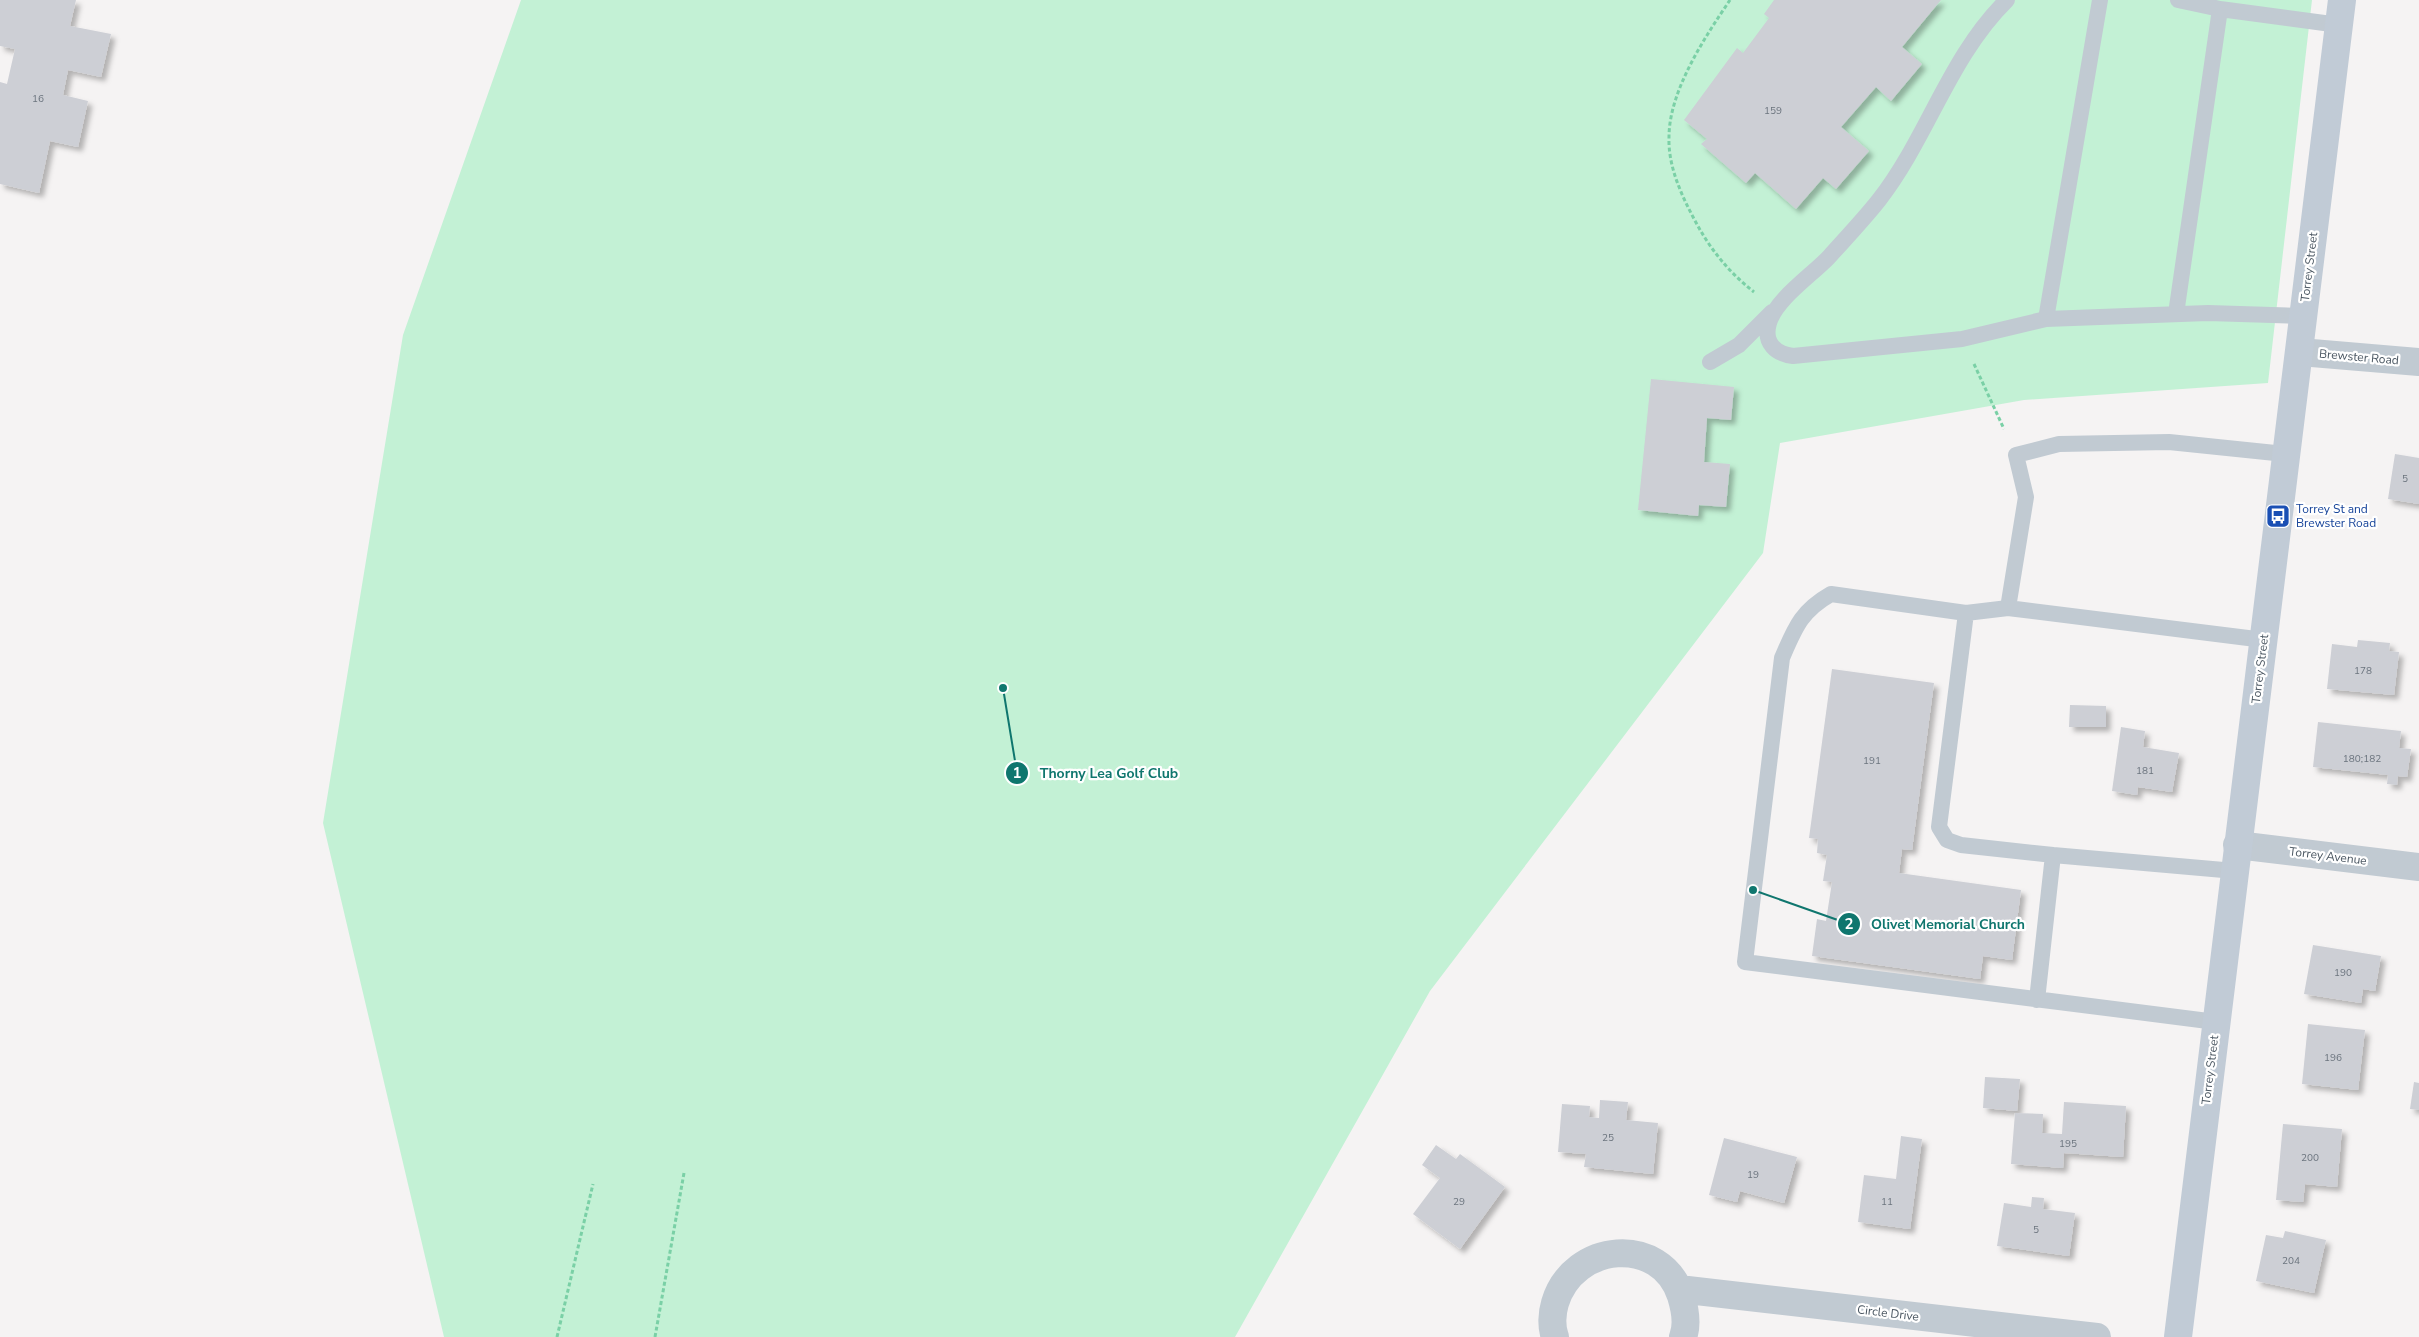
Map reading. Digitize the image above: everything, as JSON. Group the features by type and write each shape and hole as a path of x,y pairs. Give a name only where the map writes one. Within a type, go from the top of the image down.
{"main road":[{"name":"Torrey Street","path":"2178,1337 2264,640 2285,454 2300,352 2340,12"}],"street":[{"name":"Brewster Road","path":"2300,352 2419,362"},
{"name":"Torrey Avenue","path":"2236,858 2419,867"},
{"path":"1555,1337 1553,1312 1559,1291 1570,1274 1587,1260 1607,1254 1628,1253 1649,1259 1666,1272 1679,1289 1686,1311 1683,1337"},
{"name":"Circle Drive","path":"1679,1289 2097,1337"}],"lane":[{"path":"1710,362 1739,345 1829,257 1879,200 1924,130 1965,51 1994,13 2007,0"},
{"path":"2046,319 2100,0"},
{"path":"2178,0 2220,9 2340,12"},
{"path":"2176,314 2220,9"},
{"path":"1775,309 1768,325 1771,348 1781,355 1793,356 1962,339 2046,319 2176,314 2303,316"},
{"path":"2008,608 2026,497 2016,455 2059,444 2168,442 2285,454"},
{"path":"2216,1022 1745,962 1782,658 1795,627 1814,604 1831,594 1966,613 2008,608 2264,640"},
{"path":"1966,613 1938,826 1947,840 1961,845 2053,855 2236,858"},
{"path":"2038,1000 2053,855"}],"path":[{"path":"1730,0 1702,42 1685,76 1674,109 1668,137 1673,168 1684,200 1703,238 1731,274 1775,309"},
{"path":"1962,339 2016,455"},
{"path":"655,1337 684,1173"},
{"path":"557,1337 593,1184"}],"green space":[{"path":"521,0 2312,0 2268,383 2024,400 1780,443 1763,553 1430,991 1235,1337 444,1337 323,823 403,335"}],"building":[{"path":"0,0 76,0 70,26 111,34 101,77 68,70 63,95 88,101 78,147 50,141 39,193 0,184 0,82 7,84 15,49 0,46"},
{"path":"1774,0 1941,0 1902,47 1922,64 1891,101 1876,87 1841,127 1869,151 1836,189 1823,178 1796,209 1755,173 1746,183 1701,144 1707,139 1684,120 1737,48 1743,53 1769,18 1764,14"},
{"path":"1651,379 1734,387 1731,420 1707,418 1704,462 1730,464 1726,507 1699,505 1698,516 1638,510"},
{"path":"2395,454 2419,458 2419,504 2388,499"},
{"path":"2358,640 2390,643 2389,651 2399,652 2394,695 2327,689 2332,644 2357,647"},
{"path":"1832,669 1934,683 1912,850 1902,849 1899,873 2021,890 2012,960 1983,956 1980,979 1812,956 1817,919 1826,921 1832,882 1823,881 1827,855 1817,853 1818,839 1809,838"},
{"path":"2070,705 2106,706 2106,727 2069,727"},
{"path":"2318,722 2401,731 2399,748 2411,749 2407,777 2398,776 2397,785 2387,784 2388,775 2313,767"},
{"path":"2121,727 2145,731 2143,747 2179,753 2172,792 2138,787 2137,795 2112,791"},
{"path":"2313,945 2381,956 2375,991 2363,989 2361,1003 2304,994"},
{"path":"2308,1024 2365,1030 2358,1090 2302,1084"},
{"path":"1985,1077 2020,1079 2017,1111 1983,1108"},
{"path":"2414,1082 2419,1083 2419,1110 2410,1109"},
{"path":"1600,1100 1628,1102 1626,1120 1658,1123 1653,1174 1584,1167 1586,1154 1558,1152 1562,1104 1590,1106 1589,1117 1599,1118"},
{"path":"2064,1102 2126,1106 2123,1157 2064,1153 2063,1168 2011,1164 2015,1113 2043,1114 2042,1133 2062,1134"},
{"path":"2283,1124 2342,1129 2337,1187 2305,1184 2303,1202 2276,1200"},
{"path":"1901,1136 1922,1139 1910,1229 1858,1222 1864,1175 1896,1179"},
{"path":"1724,1138 1797,1157 1784,1203 1740,1191 1737,1202 1709,1195"},
{"path":"1436,1145 1456,1159 1460,1154 1505,1187 1460,1249 1413,1214 1440,1178 1422,1165"},
{"path":"2032,1197 2044,1198 2043,1209 2075,1213 2069,1256 1997,1246 2004,1203 2031,1207"},
{"path":"2285,1231 2326,1240 2314,1293 2256,1281 2266,1235 2283,1238"}],"place":[{"name":"Torrey St and Brewster Road","path":"2278,516"},
{"name":"Thorny Lea Golf Club","path":"1003,688"},
{"name":"Olivet Memorial Church","path":"1753,890"}]}
